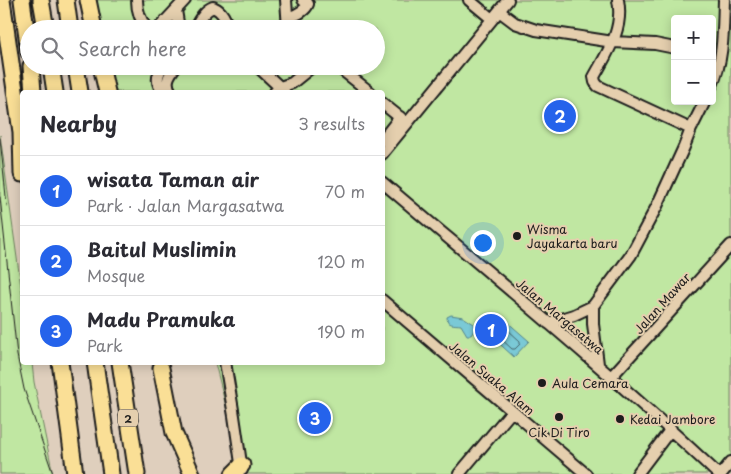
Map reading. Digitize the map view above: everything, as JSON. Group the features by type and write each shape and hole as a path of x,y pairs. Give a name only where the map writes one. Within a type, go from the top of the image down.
{"highway":[{"path":"2,0 20,125"},
{"path":"22,0 25,20"},
{"path":"42,0 45,20"},
{"path":"66,0 69,20"},
{"path":"88,0 92,20"},
{"path":"31,75 33,90"},
{"path":"52,75 55,90"},
{"path":"77,75 80,90"},
{"path":"104,75 107,90"},
{"path":"56,365 82,474"},
{"path":"60,365 75,474"},
{"name":"2","path":"95,365 111,474"},
{"name":"2","path":"120,365 137,474"},
{"path":"161,368 174,433 192,474"}],"street":[{"path":"136,0 141,20"},
{"path":"167,20 185,0"},
{"path":"286,0 288,20"},
{"path":"293,20 306,9 308,4 303,0"},
{"path":"469,0 496,15 536,30 613,42 655,44 671,47"},
{"path":"385,137 403,120 508,0"},
{"path":"618,0 620,19 613,42 594,76 595,82 598,86 690,129"},
{"path":"716,58 724,0"},
{"path":"200,20 208,9 213,7 221,12 226,20"},
{"path":"176,10 178,20"},
{"path":"158,75 158,85 162,90"},
{"path":"170,90 167,81 171,75"},
{"path":"267,75 281,90"},
{"path":"283,90 302,75"},
{"path":"348,75 367,90"},
{"path":"385,105 403,120"},
{"path":"548,323 574,315 593,306 631,255 657,206 684,148 690,129 703,105"},
{"path":"385,149 403,120"},
{"name":"Jalan Margasatwa","path":"385,185 598,364 719,474"},
{"name":"Jalan Mawar","path":"611,377 731,245"},
{"name":"Jalan Suaka Alam","path":"385,303 586,474"},
{"path":"593,306 593,324 598,364"},
{"path":"225,365 239,471"},
{"path":"459,474 512,411"},
{"path":"637,474 671,430"},
{"path":"719,474 731,462"}],"green space":[{"path":"96,0 731,0 731,474 243,474 216,365 385,365 385,90 113,90 109,75 385,75 385,20 99,20"},
{"path":"0,135 20,280 20,365 32,365 53,474 0,474"}],"water":[{"path":"451,315 463,317 474,324 475,329 471,335 467,335 461,325 448,322 447,317"},
{"path":"505,320 529,341 514,357 491,336"}],"tram line":[{"path":"0,138 7,206"},
{"path":"0,197 17,355 24,389 53,474"}],"place":[{"name":"Baitul Muslimin","path":"560,116"},
{"name":"Wisma Jayakarta baru","path":"517,236"},
{"name":"wisata Taman air","path":"491,330"},
{"name":"Aula Cemara","path":"542,383"},
{"name":"Cik Di Tiro","path":"559,417"},
{"name":"Madu Pramuka","path":"315,418"},
{"name":"Kedai Jambore","path":"620,419"}]}
